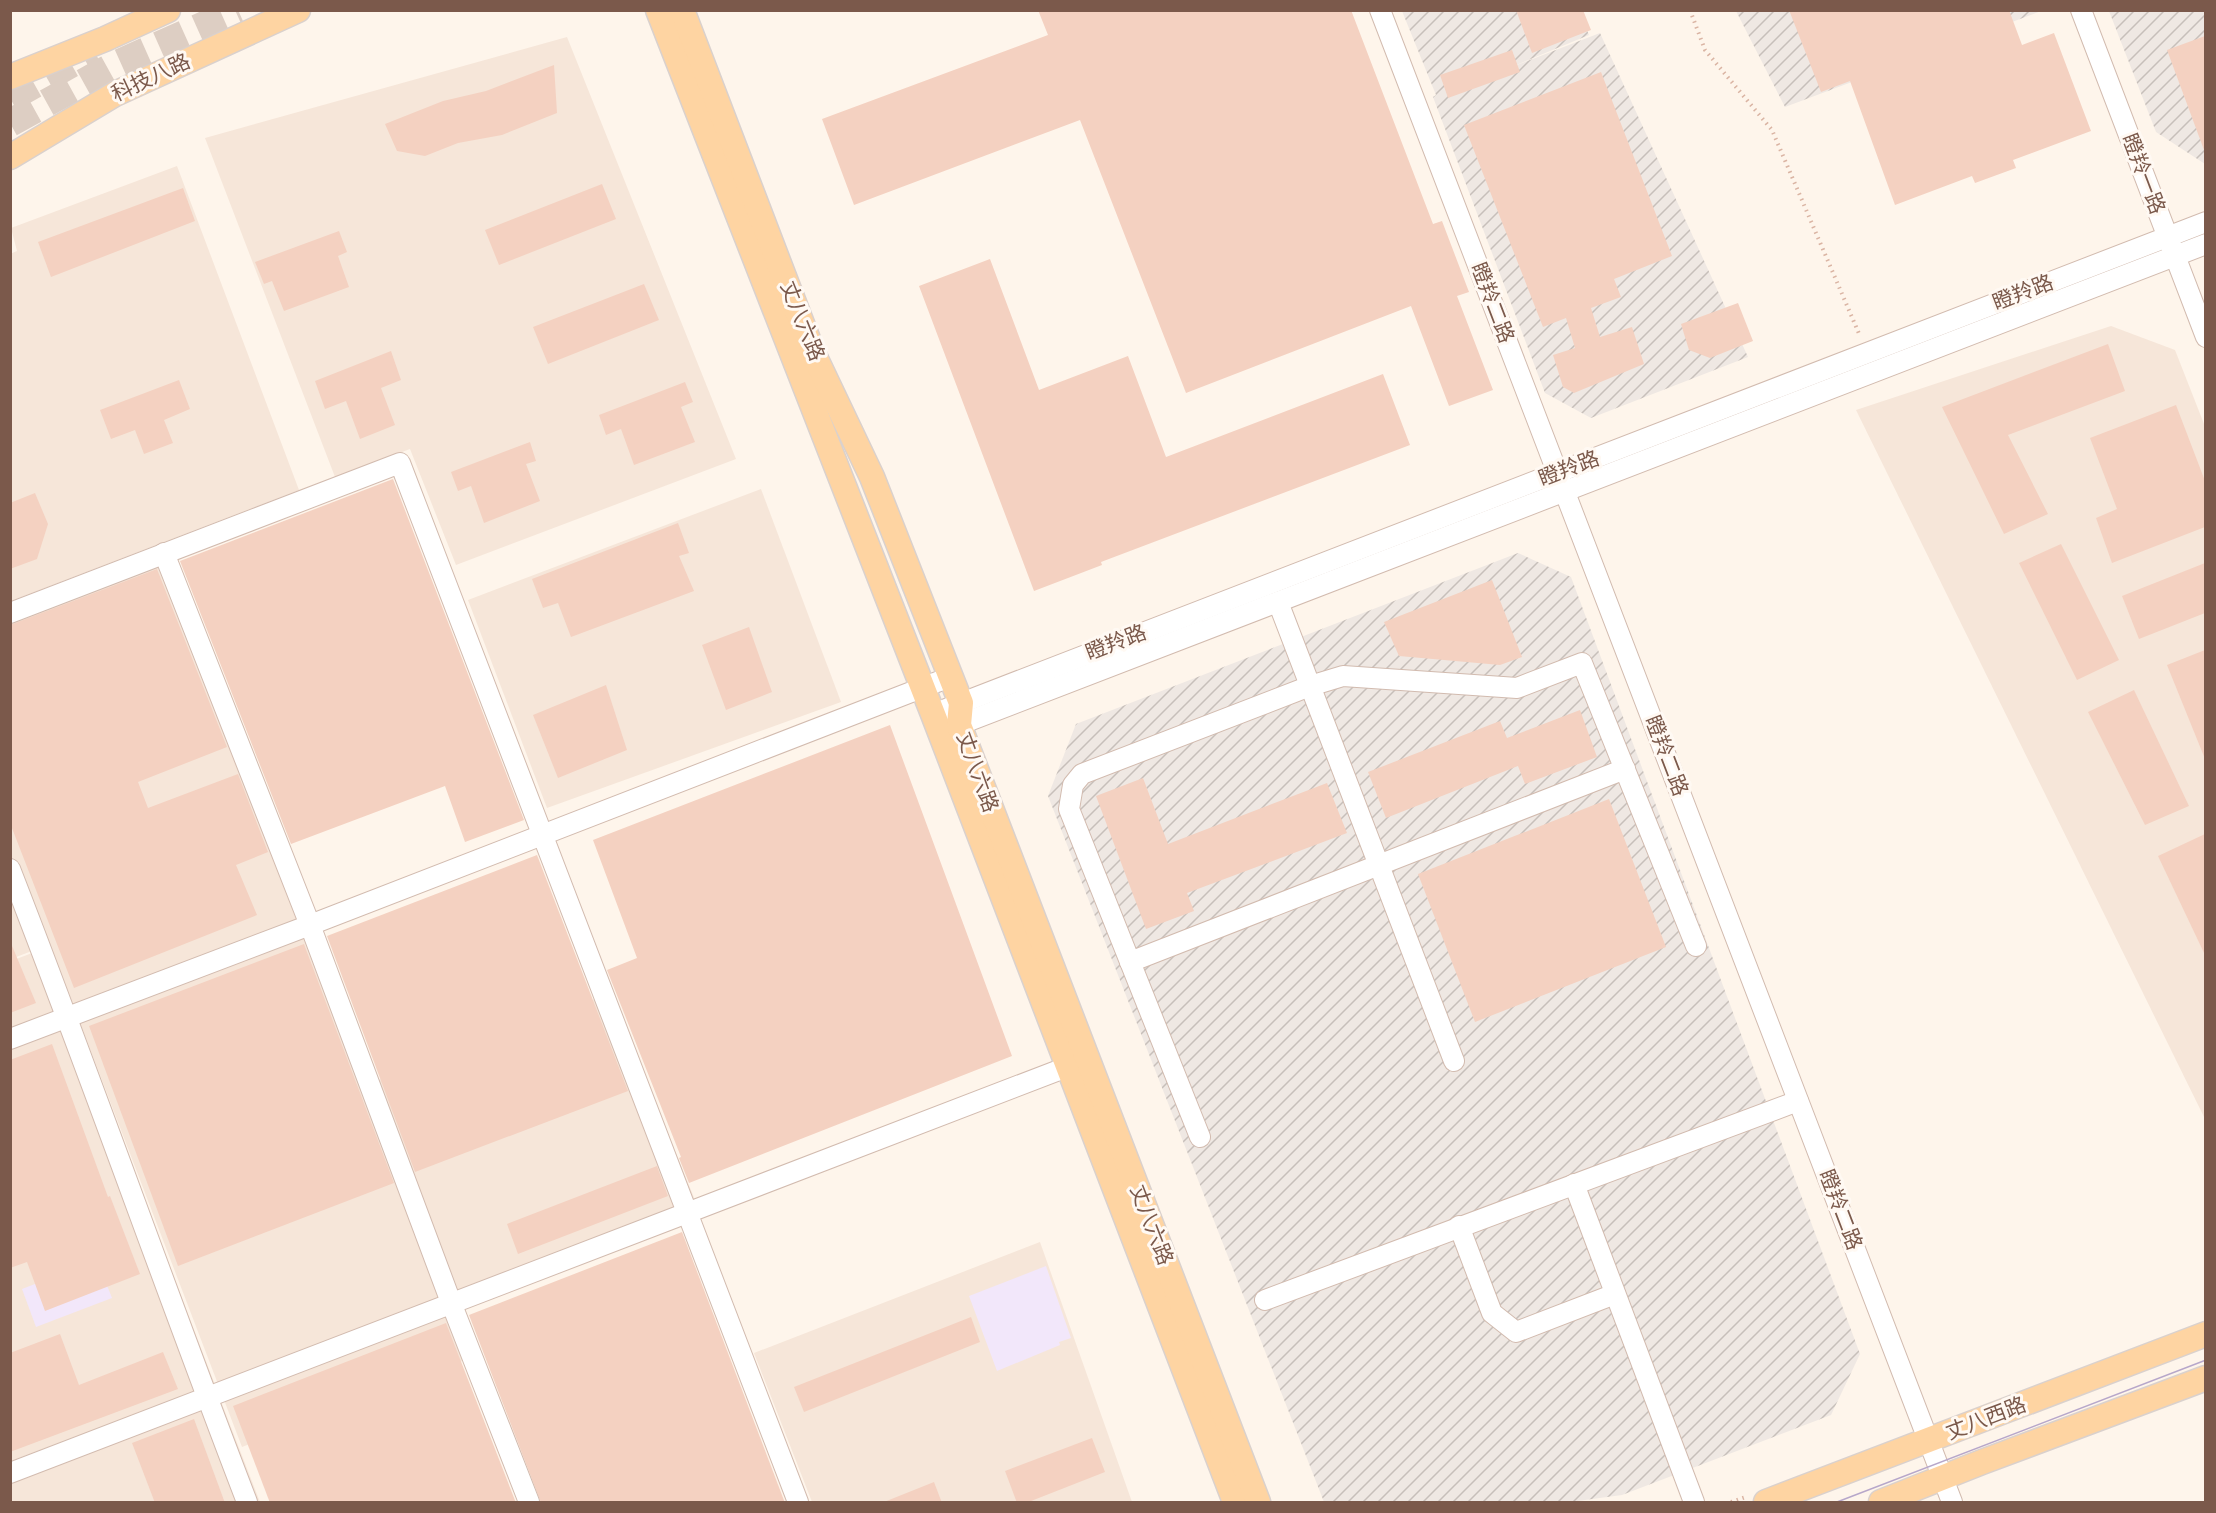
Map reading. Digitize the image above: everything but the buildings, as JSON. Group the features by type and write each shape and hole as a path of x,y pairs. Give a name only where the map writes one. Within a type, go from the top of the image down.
{"main road":[{"path":"10,77 105,39 168,10"},
{"name":"科技八路","path":"10,157 115,94 298,10"},
{"name":"丈八六路","path":"672,13 814,355 872,477 950,677 948,718 1067,1067 1235,1503"},
{"name":"丈八六路","path":"672,13 923,688 948,718 1258,1503"},
{"name":"丈八西路","path":"1766,1503 2205,1334"},
{"name":"丈八西路","path":"1881,1503 2205,1378"}],"street":[{"name":"瞪羚二路","path":"1380,10 1952,1503"},
{"name":"瞪羚一路","path":"2081,10 2205,337"},
{"name":"瞪羚路","path":"948,718 1278,602 1867,354 2205,222"},
{"name":"瞪羚路","path":"948,718 1561,482 2205,244"},
{"path":"10,613 400,463 798,1503"},
{"path":"164,553 310,925 452,1305 529,1503"},
{"path":"1278,602 1454,1061"},
{"path":"1200,1137 1070,809 1073,784 1082,774 1310,686 1343,676 1517,688 1582,663 1696,946"},
{"path":"10,1039 950,677"},
{"path":"1130,962 1624,769"},
{"path":"10,869 68,1017 247,1503"},
{"path":"10,1473 1067,1067"},
{"path":"1265,1300 1798,1101"},
{"path":"1574,1184 1694,1503"},
{"path":"1459,1226 1492,1313 1516,1332 1615,1294"}],"path":[{"path":"1690,10 1705,50 1772,130 1867,354"}],"shaded area":[{"path":"1402,11 1579,11 1589,35 1509,68 1600,33 1748,357 1591,418 1545,393 1433,97 1436,95"},
{"path":"1736,11 2041,11 1785,107"},
{"path":"2109,11 2205,11 2205,164 2156,132"},
{"path":"567,37 736,459 456,565 410,449 335,477 205,138"},
{"path":"177,166 299,490 11,601 10,254 17,251 11,228"},
{"path":"2111,326 2175,350 2206,429 2205,1119 1856,410"},
{"path":"761,489 841,702 547,808 468,600"},
{"path":"165,547 373,1082 611,993 695,1200 442,1298 465,1360 242,1447 50,944 11,959 11,605"},
{"path":"1518,553 1571,577 1860,1354 1831,1415 1622,1495 1570,1502 1324,1502 1048,796 1076,724"},
{"path":"48,947 215,1385 11,1461 11,961"},
{"path":"1040,1242 1132,1502 812,1502 754,1353"},
{"path":"97,1260 112,1298 36,1327 22,1289"},
{"path":"1046,1266 1071,1338 1059,1342 1060,1345 997,1371 969,1296"},
{"path":"215,1386 260,1502 11,1502 11,1463"}],"tunnel":[{"path":"10,123 115,65 238,10"},
{"path":"10,98 94,51"}],"tram line":[{"path":"1837,1502 2206,1360"}]}
